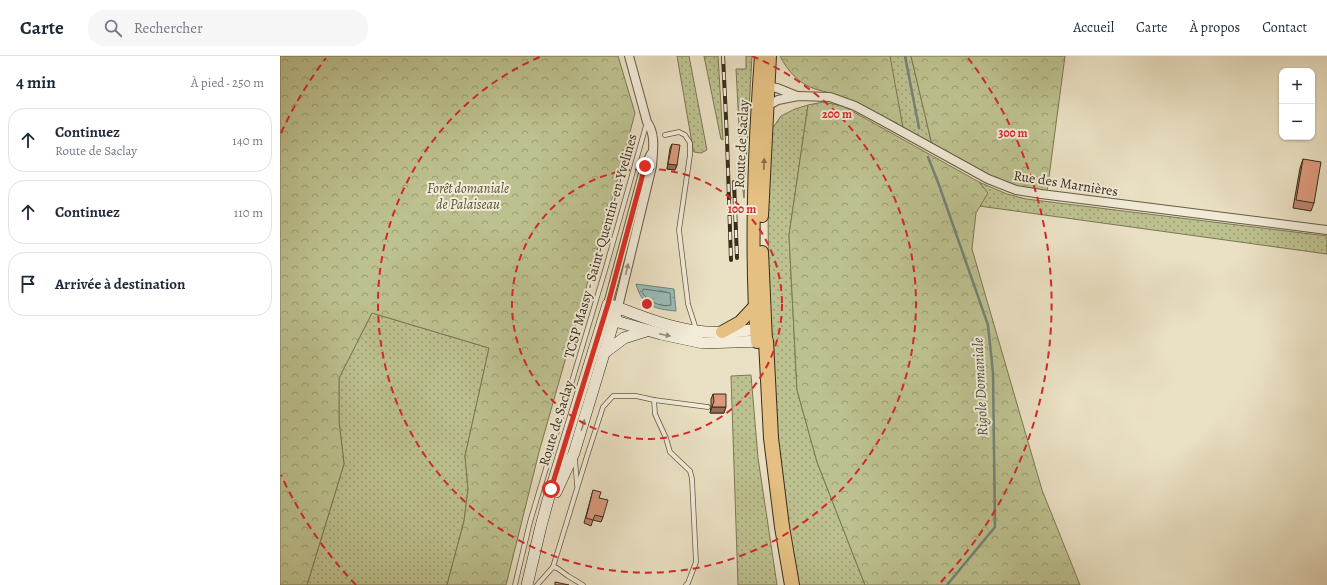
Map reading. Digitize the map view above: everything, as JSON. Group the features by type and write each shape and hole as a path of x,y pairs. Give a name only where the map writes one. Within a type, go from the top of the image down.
{"highway":[{"path":"761,335 763,447 783,585"},
{"path":"761,335 782,527 792,585"}],"main road":[{"name":"Route de Saclay","path":"761,56 764,86"},
{"name":"Route de Saclay","path":"761,335 755,306 754,167 764,86 770,56"},
{"name":"Route de Saclay","path":"761,335 762,108"},
{"name":"Route de Saclay","path":"527,585 551,489 613,305"},
{"path":"613,305 640,316 686,330 761,335"},
{"path":"722,332 740,322 755,306"},
{"path":"541,526 574,453 604,354 609,320 648,331 703,343 761,335"},
{"path":"604,354 624,338 648,331"}],"street":[{"path":"613,305 645,166 653,150 651,128 647,122 629,56"},
{"name":"Rue des Marnières","path":"764,86 798,96"},
{"name":"Rue des Marnières","path":"762,108 778,100 798,96 830,97 846,102 988,179 1016,190 1327,230"}],"lane":[{"name":"TCSP Massy - Saint-Quentin-en-Yvelines","path":"516,585 530,522 606,267 647,122"},
{"path":"665,135 679,132 686,135 690,143 690,155 680,230 688,304 697,331"},
{"path":"538,585 553,567 603,407 613,396 636,396 654,400 708,407"},
{"path":"654,400 655,414 666,438 670,452 690,471 692,479 696,562 686,585"},
{"path":"574,453 578,487"},
{"path":"553,567 558,568 583,585"}],"green space":[{"name":"Forêt domaniale de Palaiseau","path":"280,56 618,56 635,113 615,189 539,452 506,585 447,585 464,521 468,489 465,456 489,348 372,313 339,378 339,421 344,464 307,585 280,585"},
{"path":"677,56 689,56 707,150 701,153 694,152 693,149"},
{"path":"704,56 718,56 723,140 721,139"},
{"path":"746,56 752,56 744,198 736,69 746,69"},
{"path":"780,56 890,56 903,128 845,98 809,87 790,71"},
{"path":"888,56 911,56 932,145 903,128"},
{"path":"911,56 1065,56 1047,192 1018,187 981,173 932,145"},
{"path":"823,102 843,106 979,182 988,193 976,213 972,249 1042,490 1080,585 865,585 817,462 797,390 789,235 808,105"},
{"path":"808,105 789,235 797,390 817,462 865,585 798,585 781,482 769,329 768,205 772,129 781,116 795,109"},
{"path":"979,182 1007,194 1026,199 1327,236 1327,254 979,206 987,193"},
{"path":"372,313 489,348 465,456 468,489 464,521 447,585 307,585 344,464 339,421 339,378"},
{"path":"751,375 758,458 777,585 738,585 731,376"}],"water":[{"path":"636,284 674,289 676,311 661,309 645,302"}],"building":[{"path":"672,144 680,145 677,165 668,164"},
{"path":"1303,159 1321,162 1314,203 1296,200"},
{"path":"713,394 726,394 726,407 712,407 714,401"},
{"path":"593,490 601,492 599,498 608,500 603,517 595,515 593,520 586,518"},
{"path":"555,582 569,585 555,585"}],"waterway":[{"name":"Rigole Domaniale","path":"905,56 919,128"},
{"name":"Rigole Domaniale","path":"928,157 988,325 993,373 995,527 947,585"}],"railway":[{"path":"723,56 731,260"},
{"path":"734,182 737,258"}],"route":[{"path":"551,489 608,304 645,166"}]}
